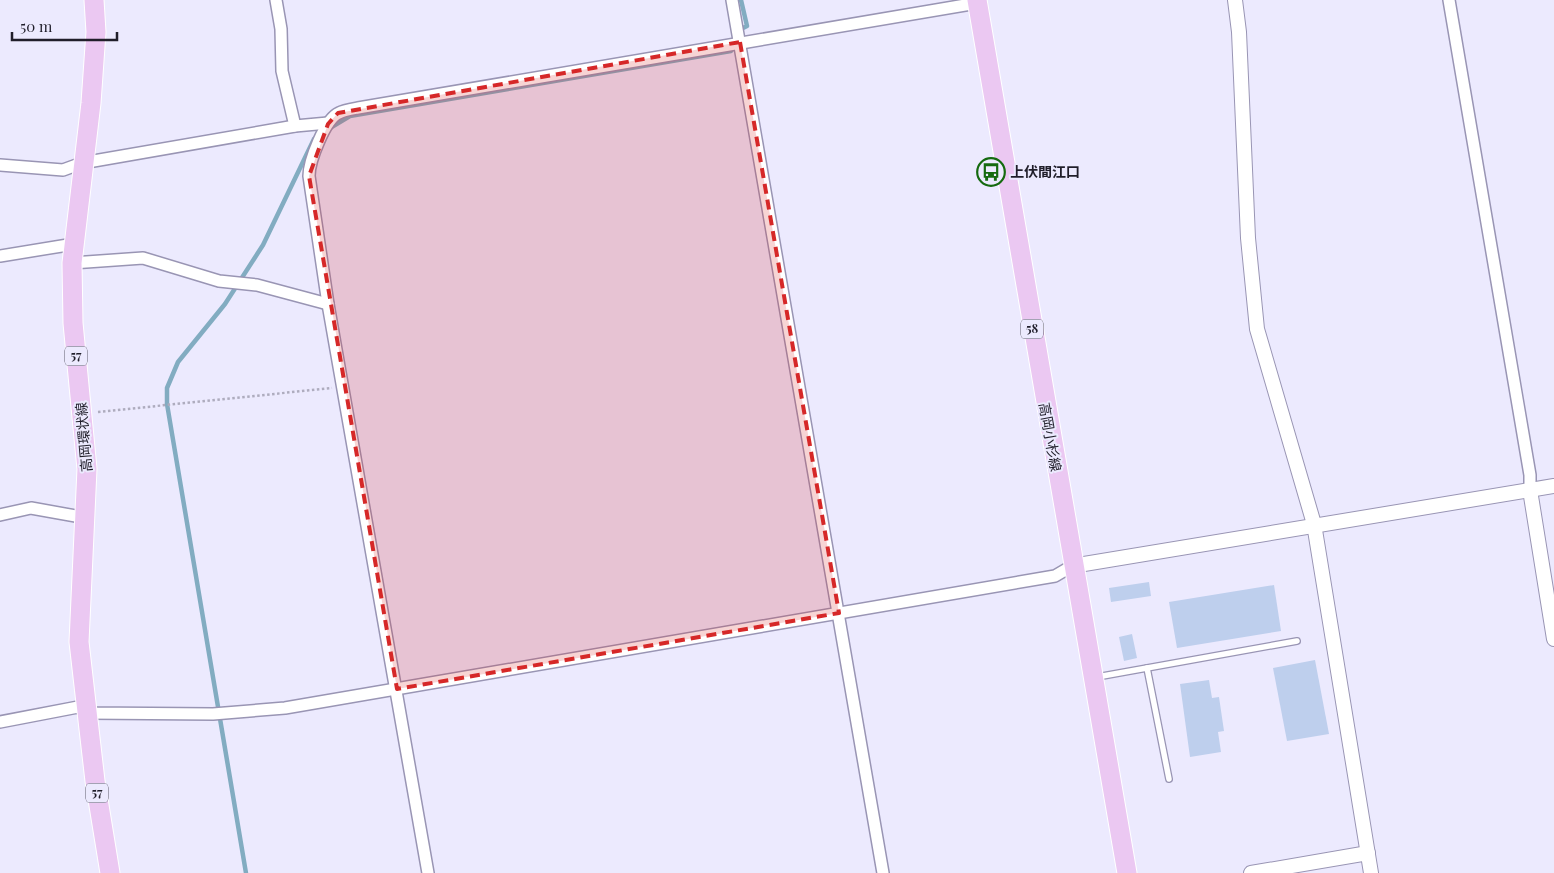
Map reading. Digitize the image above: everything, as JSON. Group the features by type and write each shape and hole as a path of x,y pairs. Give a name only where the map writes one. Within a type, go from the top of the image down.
{"main road":[{"name":"高岡環状線","path":"94,0 96,41 91,102 82,163 72,263 73,323 87,469 79,642 87,713 110,873"},
{"name":"高岡小杉線","path":"977,1 1072,566 1127,873"}],"street":[{"path":"276,0 281,29 282,71 295,126"},
{"path":"732,0 736,18 737,42 839,613 883,873"},
{"path":"1235,0 1239,32 1248,238 1257,329 1314,524 1371,873"},
{"path":"1449,0 1530,475 1530,490 1554,639"},
{"path":"428,873 328,304 309,176 309,166 328,124 338,113 358,108 977,1"},
{"path":"0,166 63,170 82,163 295,126 328,124"},
{"path":"0,256 74,244"},
{"path":"72,263 143,258 219,281 258,285 328,304"},
{"path":"0,722 78,707 87,713 213,714 285,708 1055,576 1072,566 1314,524 1554,486"},
{"path":"0,515 31,508 86,518"},
{"path":"1251,873 1279,871 1368,853"}],"lane":[{"path":"1092,678 1297,641"},
{"path":"1147,668 1168,779"}],"path":[{"path":"82,413 343,387"}],"highlighted area":[{"path":"740,42 839,613 397,689 309,176 328,124 338,113"}],"building":[{"path":"1149,582 1151,596 1111,602 1109,588"},
{"path":"1274,585 1281,631 1177,648 1169,602"},
{"path":"1132,634 1137,658 1124,661 1119,637"},
{"path":"1315,660 1329,734 1287,741 1273,668"},
{"path":"1209,680 1212,698 1219,697 1224,731 1218,732 1221,752 1190,757 1180,684"}],"waterway":[{"path":"739,30 747,26 741,0"},
{"path":"330,128 350,116 731,51 733,46"},
{"path":"246,873 167,404 167,388 178,362 225,304 263,245 314,139"}],"place":[{"name":"上伏間江口","path":"991,172"}]}
